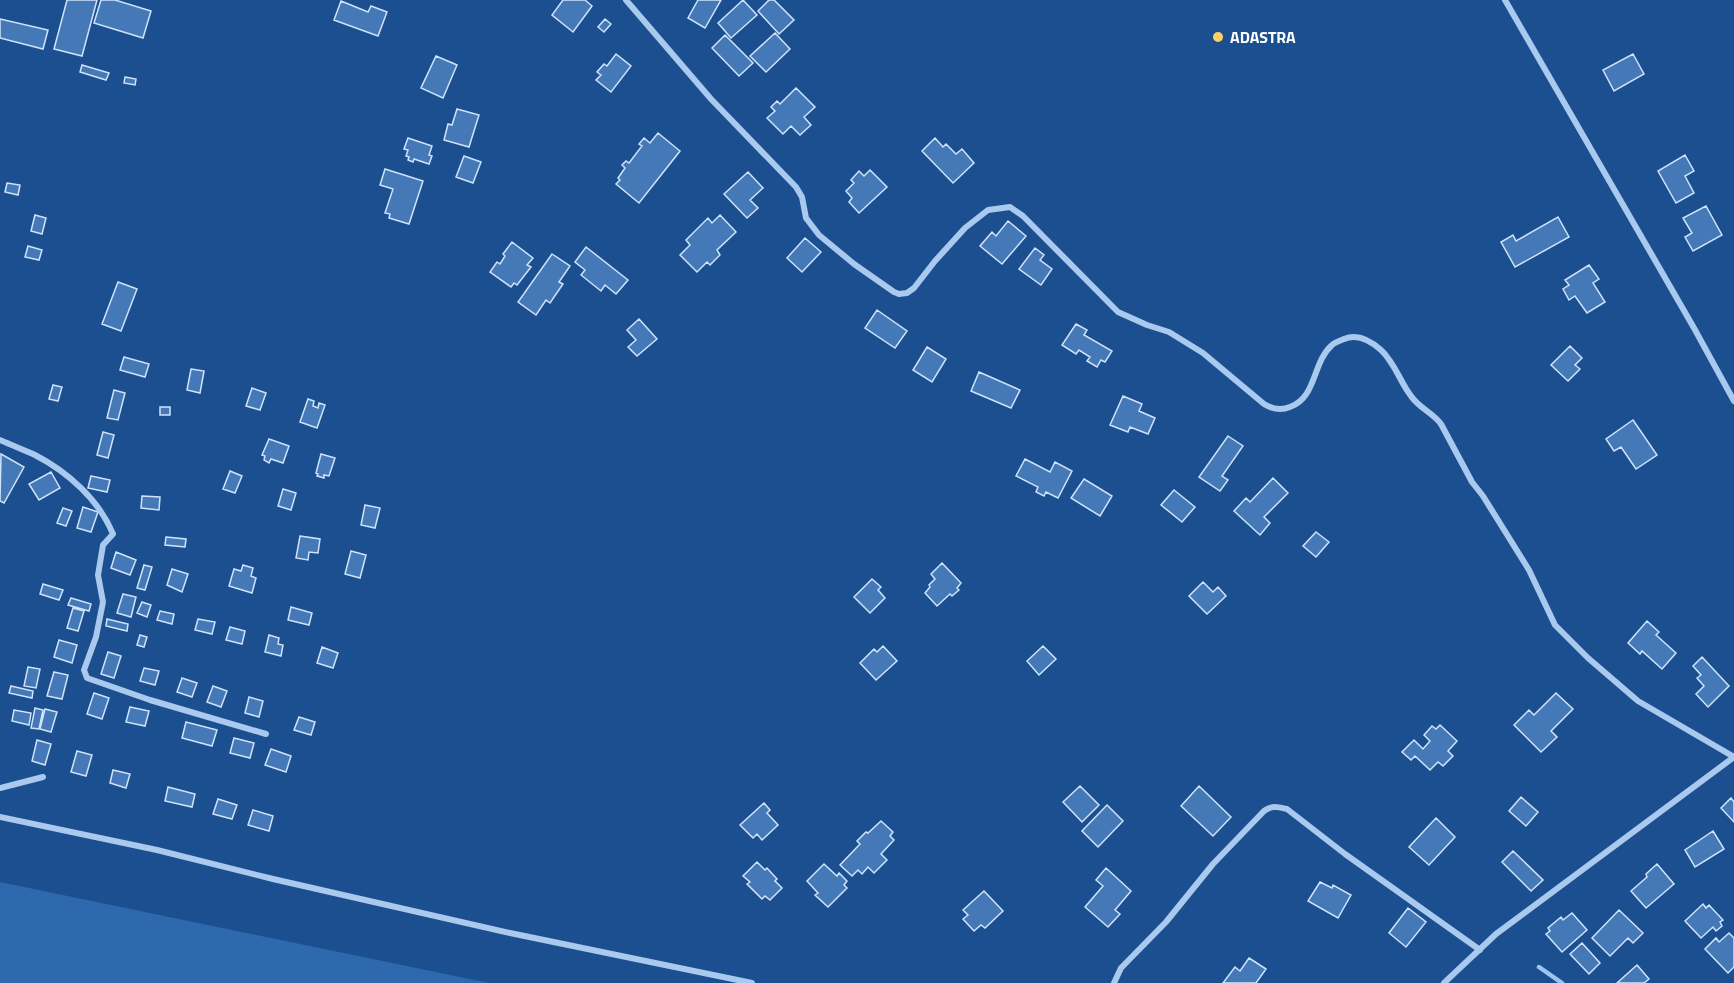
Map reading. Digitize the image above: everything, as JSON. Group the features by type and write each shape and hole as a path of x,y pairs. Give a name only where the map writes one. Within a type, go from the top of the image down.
{"street":[{"path":"626,0 711,99 796,187 802,197 806,218 819,235 854,264 894,292 907,293 914,288 965,228 988,210 1010,207 1023,216 1118,312 1169,332 1220,367 1272,409 1284,409 1304,399 1323,357 1333,344 1350,336 1369,342 1382,351 1394,366 1411,397 1436,417 1441,424 1472,482 1529,570 1555,625 1588,658 1638,701 1734,757 1496,934 1444,983"},
{"path":"1505,0 1734,401"},
{"path":"0,440 34,455 66,474 107,518 113,534 104,546 98,575 103,602 96,637 84,670 87,678 150,700 266,734"},
{"path":"0,788 43,777"},
{"path":"1113,983 1121,968 1166,922 1213,864 1264,811 1275,806 1287,809 1480,950"},
{"path":"0,817 157,850 510,933 752,983"}],"shaded area":[{"path":"0,882 489,983 0,983"}],"building":[{"path":"67,0 97,0 82,56 54,49"},
{"path":"101,0 115,0 151,11 143,38 94,23"},
{"path":"563,0 585,0 592,6 573,32 552,15"},
{"path":"698,0 721,0 705,28 688,18"},
{"path":"743,0 757,15 731,38 718,23"},
{"path":"769,0 774,0 794,20 779,34 758,11"},
{"path":"341,1 368,12 371,6 387,12 378,36 334,20"},
{"path":"0,19 48,30 43,49 0,38"},
{"path":"605,19 611,24 604,32 598,27"},
{"path":"775,33 790,49 766,72 750,56"},
{"path":"725,35 753,63 739,76 712,48"},
{"path":"616,54 631,66 611,92 596,80 601,75 597,72 604,64 607,66"},
{"path":"1633,54 1644,74 1614,91 1603,70"},
{"path":"436,56 457,65 443,98 421,88"},
{"path":"82,65 109,73 106,80 80,72"},
{"path":"125,77 136,79 135,85 124,83"},
{"path":"796,88 815,107 804,117 811,125 800,135 791,126 783,134 767,118 775,111 771,107 777,101 780,104"},
{"path":"457,109 479,115 469,147 444,140 448,124 452,125"},
{"path":"658,133 680,151 639,203 616,184 625,168 622,165 626,161 629,163 642,146 639,144 644,138 650,143"},
{"path":"408,138 432,146 429,164 414,159 413,162 408,160 409,157 406,156 408,150 404,149"},
{"path":"935,138 943,147 946,144 956,154 962,149 974,163 953,183 922,151"},
{"path":"1685,155 1694,171 1685,176 1694,193 1676,203 1658,171"},
{"path":"464,156 481,162 473,183 456,177"},
{"path":"385,169 423,181 409,224 389,218 390,214 385,213 393,189 380,185"},
{"path":"870,170 887,187 859,213 849,202 852,198 846,191 854,183 851,180 859,171 864,176"},
{"path":"748,172 763,188 750,200 758,208 747,218 724,194"},
{"path":"7,183 20,185 18,195 5,192"},
{"path":"1706,206 1722,235 1693,251 1685,237 1692,233 1683,218"},
{"path":"35,215 46,218 42,234 31,231"},
{"path":"720,215 736,232 717,250 720,255 710,265 707,262 697,272 680,255 690,245 686,240 708,218 712,223"},
{"path":"1558,217 1569,237 1515,267 1501,242 1513,235 1516,241"},
{"path":"1008,221 1026,236 1002,264 980,246 992,232 996,236"},
{"path":"805,238 821,252 802,272 787,258"},
{"path":"512,242 533,258 527,265 531,267 517,285 514,283 511,287 490,272 497,262 500,264 505,256 503,254"},
{"path":"28,246 42,250 39,260 25,257"},
{"path":"586,247 628,280 616,294 605,285 601,291 581,275 585,270 575,262"},
{"path":"1035,248 1044,255 1040,260 1052,269 1041,285 1019,269"},
{"path":"552,254 570,266 559,282 563,284 550,303 546,300 536,315 518,302"},
{"path":"1589,265 1599,279 1593,283 1605,302 1587,313 1575,296 1569,300 1563,289 1569,285 1565,280"},
{"path":"118,282 137,289 121,331 102,324"},
{"path":"877,310 907,331 895,348 865,328"},
{"path":"639,319 657,339 637,356 628,347 636,340 627,330"},
{"path":"1076,324 1087,330 1084,335 1112,351 1105,362 1101,360 1097,367 1087,361 1090,357 1079,350 1076,354 1062,345"},
{"path":"1570,346 1582,358 1575,365 1580,369 1568,381 1551,365"},
{"path":"927,347 946,359 932,382 913,370"},
{"path":"124,357 149,364 145,377 120,370"},
{"path":"191,369 204,371 200,393 187,390"},
{"path":"979,372 1020,390 1011,408 971,391"},
{"path":"53,385 62,387 58,401 49,399"},
{"path":"252,388 266,393 260,410 246,406"},
{"path":"114,390 125,393 118,420 107,418"},
{"path":"1123,396 1142,404 1139,411 1155,418 1148,434 1130,427 1128,432 1110,425"},
{"path":"308,399 314,401 313,406 318,408 319,403 325,405 317,428 300,422"},
{"path":"160,407 170,407 170,415 160,415"},
{"path":"1633,420 1657,455 1636,469 1621,447 1614,451 1606,439"},
{"path":"103,432 114,435 108,458 97,455"},
{"path":"1228,436 1243,446 1222,476 1228,480 1220,491 1199,477"},
{"path":"269,439 289,446 283,463 271,459 269,463 264,460 265,456 262,455"},
{"path":"1,454 24,467 4,503 0,501"},
{"path":"321,454 335,458 329,476 324,475 324,478 317,476 316,473"},
{"path":"1025,459 1050,472 1055,462 1072,471 1058,498 1046,492 1044,496 1036,492 1038,487 1016,476"},
{"path":"230,471 242,476 235,493 223,489"},
{"path":"51,472 60,488 39,500 29,484"},
{"path":"91,476 110,480 107,492 88,488"},
{"path":"1273,478 1288,493 1264,517 1270,523 1260,535 1234,511 1246,498 1250,502"},
{"path":"1084,479 1112,496 1100,516 1071,498"},
{"path":"283,489 296,493 291,510 278,506"},
{"path":"1174,490 1195,507 1182,522 1161,505"},
{"path":"142,496 160,497 159,510 141,508"},
{"path":"365,505 380,508 375,528 361,525"},
{"path":"83,507 98,512 91,532 77,528"},
{"path":"63,508 72,511 66,526 57,523"},
{"path":"1316,532 1329,542 1316,557 1303,546"},
{"path":"300,536 320,539 318,553 309,552 308,560 296,558"},
{"path":"166,537 186,539 185,547 165,545"},
{"path":"351,551 366,555 360,578 345,574"},
{"path":"116,552 136,560 130,575 111,568"},
{"path":"942,563 961,583 957,588 959,590 952,596 950,594 937,606 925,593 935,579 931,574"},
{"path":"144,565 152,567 145,590 137,588"},
{"path":"243,565 253,568 251,576 256,578 252,593 229,586 234,569 241,571"},
{"path":"172,569 188,574 182,592 167,585"},
{"path":"872,579 881,587 878,590 885,598 870,613 854,597"},
{"path":"1203,582 1213,592 1218,587 1226,596 1207,614 1189,596"},
{"path":"43,584 63,590 59,600 40,594"},
{"path":"123,594 136,597 131,617 117,613"},
{"path":"71,598 91,604 89,611 68,605"},
{"path":"142,602 151,605 147,617 137,613"},
{"path":"291,607 312,613 309,625 288,620"},
{"path":"73,608 84,611 78,631 67,628"},
{"path":"160,611 174,614 172,624 157,620"},
{"path":"107,619 128,624 127,631 106,626"},
{"path":"198,619 215,622 212,634 195,630"},
{"path":"1647,621 1659,632 1656,635 1676,653 1662,669 1642,651 1640,654 1628,643"},
{"path":"230,627 245,631 242,644 226,640"},
{"path":"140,635 147,637 144,647 137,645"},
{"path":"269,635 279,638 278,644 283,645 281,656 265,652"},
{"path":"59,640 77,645 72,663 54,657"},
{"path":"883,646 897,661 876,680 860,663 874,649 877,652"},
{"path":"1043,646 1056,659 1039,675 1027,661"},
{"path":"322,647 338,653 333,668 317,663"},
{"path":"108,652 121,656 114,678 101,674"},
{"path":"1702,657 1729,686 1708,707 1696,694 1704,686 1697,678 1701,675 1693,666"},
{"path":"28,667 40,669 36,688 24,686"},
{"path":"144,668 159,671 155,685 140,681"},
{"path":"54,672 68,675 62,699 47,696"},
{"path":"182,678 197,683 192,697 177,692"},
{"path":"11,686 33,691 32,698 9,693"},
{"path":"213,686 227,691 221,707 207,702"},
{"path":"94,693 109,698 102,719 87,714"},
{"path":"1556,693 1573,709 1551,731 1557,737 1541,752 1514,725 1529,710 1534,715"},
{"path":"249,697 263,701 259,717 245,713"},
{"path":"130,707 149,711 145,726 126,722"},
{"path":"35,708 43,710 39,729 31,728"},
{"path":"45,709 57,712 51,732 40,729"},
{"path":"14,710 31,713 29,725 12,721"},
{"path":"299,717 315,722 311,735 294,730"},
{"path":"186,722 217,730 212,746 182,738"},
{"path":"1440,725 1457,741 1448,751 1453,756 1443,766 1438,762 1430,770 1415,756 1411,760 1402,752 1414,740 1423,749 1430,741 1424,735 1432,726 1436,729"},
{"path":"234,738 254,743 250,758 230,753"},
{"path":"37,740 51,744 45,765 32,761"},
{"path":"271,749 291,756 286,772 265,765"},
{"path":"77,751 92,755 86,776 71,772"},
{"path":"113,770 130,774 126,788 110,783"},
{"path":"1080,786 1099,805 1082,822 1063,802"},
{"path":"1199,786 1231,817 1213,836 1181,806"},
{"path":"168,787 195,794 192,807 165,801"},
{"path":"1521,797 1538,812 1526,826 1509,811"},
{"path":"1731,798 1734,802 1734,822 1721,808"},
{"path":"218,799 237,805 232,819 213,814"},
{"path":"764,803 770,810 767,813 778,825 762,840 757,834 753,838 740,825"},
{"path":"1107,805 1123,821 1098,847 1082,831"},
{"path":"253,810 273,816 269,831 248,825"},
{"path":"1436,818 1455,837 1429,865 1409,847"},
{"path":"881,821 893,832 890,836 894,840 881,854 887,860 874,873 868,867 862,874 858,870 852,876 840,865 860,844 857,841"},
{"path":"1713,831 1724,849 1695,867 1685,850"},
{"path":"1513,851 1543,880 1531,891 1502,862"},
{"path":"757,862 765,870 767,868 782,888 770,900 765,896 762,899 747,884 750,882 743,876"},
{"path":"824,864 837,876 839,873 847,881 844,885 847,888 828,907 815,895 818,893 807,881"},
{"path":"1657,864 1674,884 1646,908 1631,891 1647,877 1646,874"},
{"path":"1106,868 1131,891 1115,910 1120,914 1108,927 1085,907 1103,886 1096,880"},
{"path":"1320,882 1332,888 1333,885 1351,895 1338,918 1308,901"},
{"path":"984,891 1003,911 985,928 981,925 974,931 963,919 968,915 963,910"},
{"path":"1703,904 1706,908 1709,905 1723,920 1720,922 1722,926 1716,931 1713,927 1701,938 1685,921"},
{"path":"1408,908 1426,922 1406,947 1389,933"},
{"path":"1619,910 1643,933 1633,943 1628,938 1610,956 1592,938"},
{"path":"1572,913 1587,930 1562,952 1546,934 1550,931 1548,928 1561,917 1563,920"},
{"path":"1729,933 1734,938 1734,967 1728,973 1705,949 1716,938 1719,942"},
{"path":"1582,943 1600,963 1589,974 1570,954"},
{"path":"1249,958 1266,969 1256,983 1223,983 1235,967 1240,971"},
{"path":"1637,965 1649,979 1644,983 1617,983"}],"waterway":[{"path":"1539,967 1562,983"}],"place":[{"name":"ADASTRA","path":"1218,37"}]}
